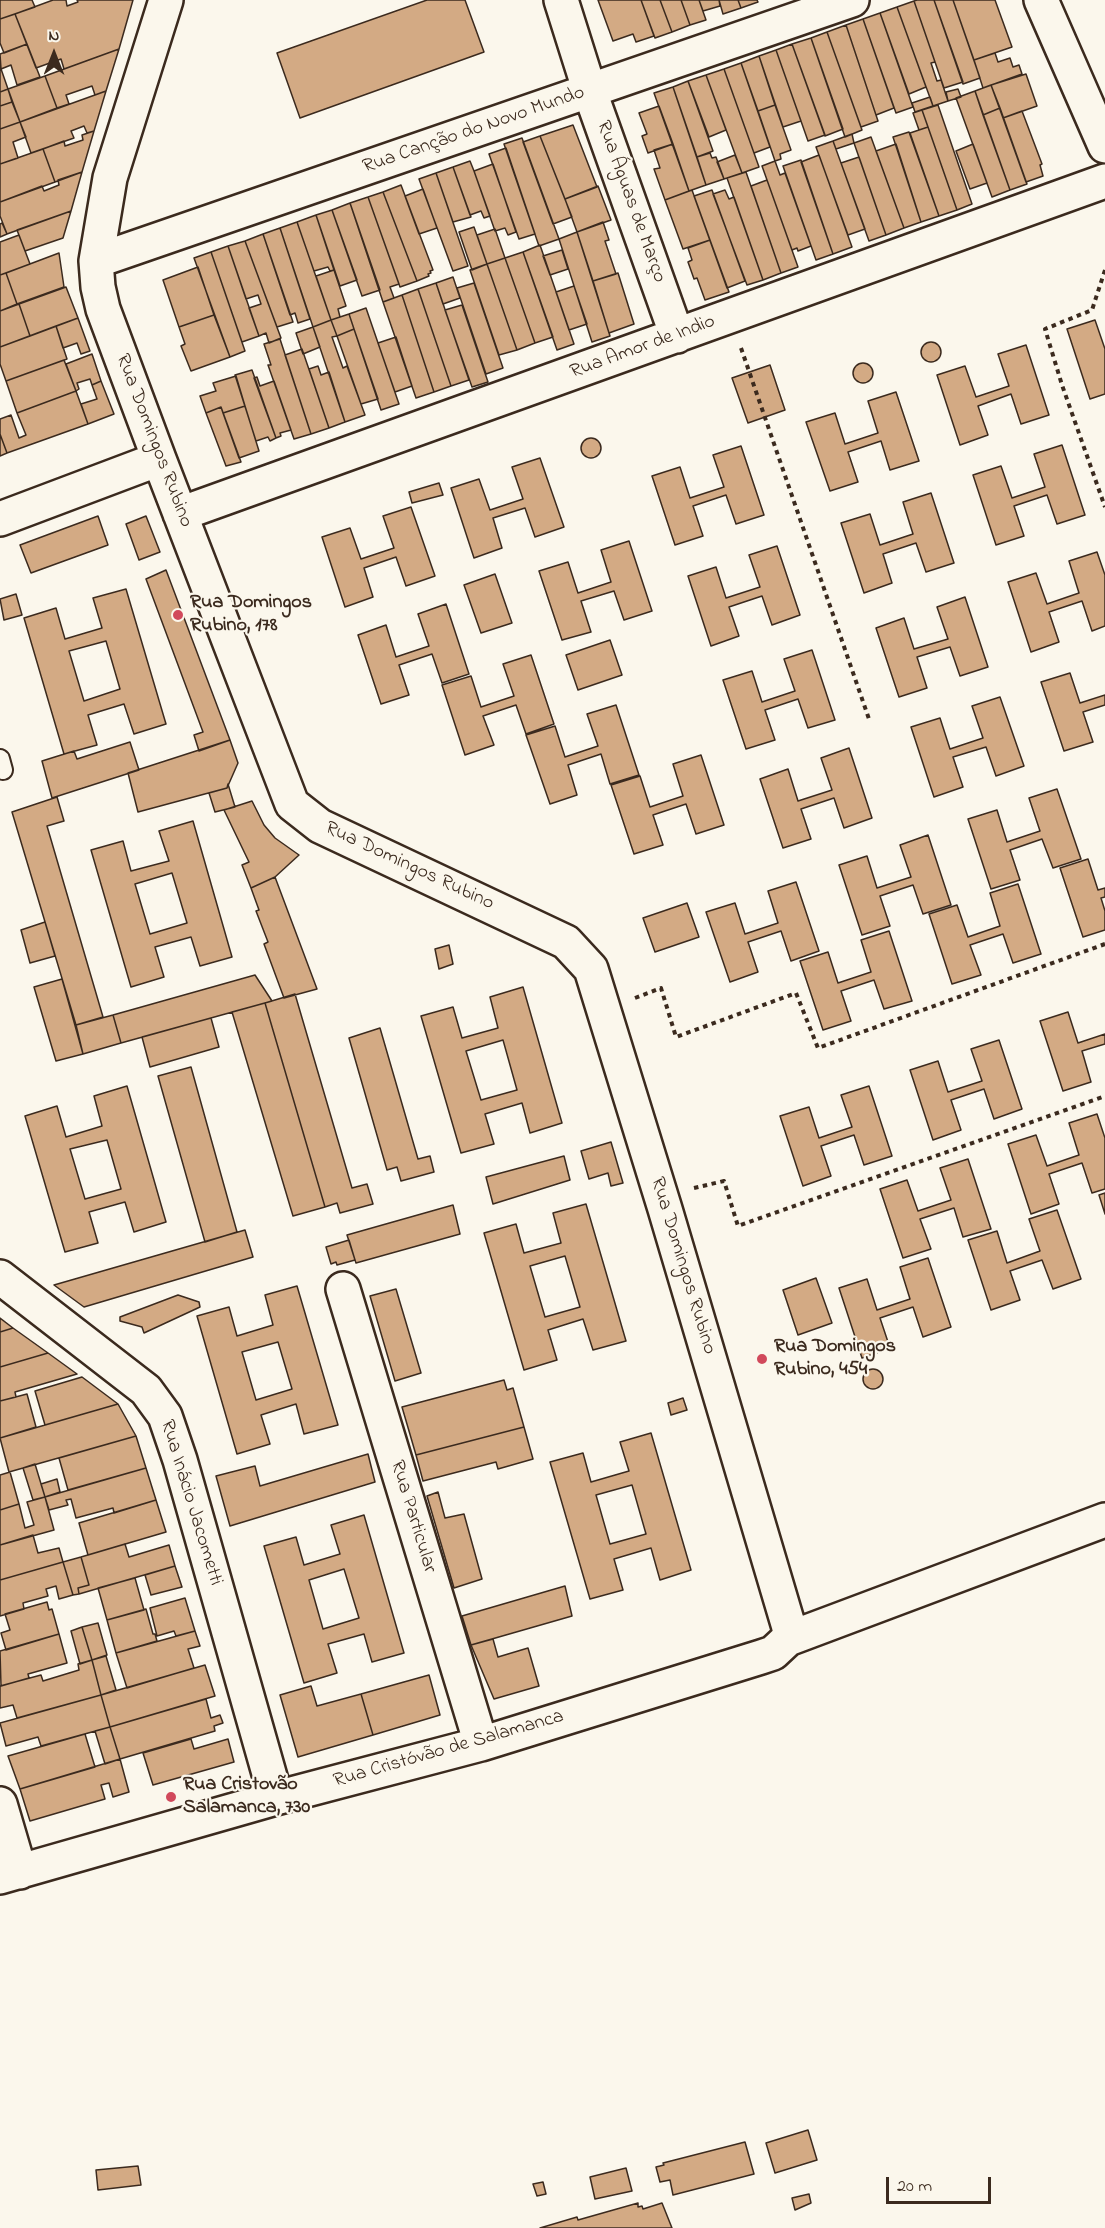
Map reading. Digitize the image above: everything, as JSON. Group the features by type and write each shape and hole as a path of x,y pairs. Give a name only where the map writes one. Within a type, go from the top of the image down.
{"street":[{"name":"Rua Domingos Rubino","path":"166,0 110,178 96,261 98,287 104,309 159,459 292,804 320,826 566,942 591,969 786,1618 790,1633 788,1639"},
{"name":"Rua Águas de Março","path":"561,0 590,92 677,336"},
{"name":"Rua Canção do Novo Mundo","path":"96,261 852,0"},
{"path":"1041,0 1105,146"},
{"name":"Rua Amor de Indio","path":"180,514 1105,181"},
{"path":"0,519 159,459"},
{"name":"Rua Inácio Jacometti","path":"0,1277 146,1390 165,1416 180,1460 276,1798"},
{"name":"Rua Particular","path":"343,1289 481,1744"},
{"name":"Rua Cristóvão de Salamanca","path":"10,1874 276,1798 481,1744 761,1657 773,1653 788,1639 1105,1520"},
{"path":"0,1804 10,1874"}],"path":[{"path":"1105,270 1092,310 1045,328 1062,385 1105,507"},
{"path":"730,317 869,719"},
{"path":"603,1011 661,988 676,1037 796,993 818,1048 1105,944"},
{"path":"661,1196 724,1182 738,1226 1105,1096"}],"building":[{"path":"0,0 32,0 35,7 0,19"},
{"path":"53,0 66,0 67,6 78,2 77,0 133,0 119,49 64,69 61,59 36,68 15,14"},
{"path":"427,0 465,0 484,52 300,118 277,53"},
{"path":"598,0 641,0 654,36 636,42 633,34 613,41"},
{"path":"641,0 660,0 672,32 655,38"},
{"path":"660,0 681,0 690,25 672,32"},
{"path":"681,0 699,0 706,20 690,25"},
{"path":"699,0 719,0 720,6 703,11"},
{"path":"719,0 738,0 741,8 723,14"},
{"path":"738,0 757,0 758,2 741,8"},
{"path":"934,0 963,82 944,88 914,1"},
{"path":"934,0 953,0 980,78 963,84"},
{"path":"953,0 995,0 1012,47 974,60"},
{"path":"914,1 935,62 931,63 937,81 941,80 948,101 933,106 897,7"},
{"path":"897,7 926,87 909,94 880,13"},
{"path":"880,13 913,107 896,113 863,19"},
{"path":"15,14 27,44 4,53 0,43 0,19"},
{"path":"863,19 894,108 876,115 846,25"},
{"path":"846,25 878,121 861,127 827,32"},
{"path":"827,32 862,130 845,137 811,38"},
{"path":"811,38 843,129 825,136 792,44"},
{"path":"27,44 40,77 17,85 11,65 1,69 0,54"},
{"path":"792,44 825,135 808,141 776,50"},
{"path":"119,49 106,91 95,95 92,86 66,95 69,104 57,108 45,76"},
{"path":"776,50 801,121 783,127 759,56"},
{"path":"995,53 998,62 1010,58 1013,67 1019,65 1022,74 983,88 974,60"},
{"path":"759,56 775,105 758,111 741,63"},
{"path":"741,63 770,147 754,153 724,69"},
{"path":"0,66 8,89 0,92"},
{"path":"724,69 759,167 742,173 706,75"},
{"path":"1026,74 1037,106 1003,118 991,85"},
{"path":"706,75 726,130 709,137 688,81"},
{"path":"45,76 57,108 20,122 8,89"},
{"path":"688,81 713,151 697,157 673,87"},
{"path":"991,85 1000,108 983,115 975,91"},
{"path":"673,87 706,185 689,191 654,93"},
{"path":"8,89 12,102 0,106 0,92"},
{"path":"958,89 961,97 948,101 946,92"},
{"path":"106,91 94,131 87,133 84,126 71,131 74,138 31,153 20,122"},
{"path":"975,91 1010,190 992,197 956,98"},
{"path":"930,97 933,106 915,112 912,103"},
{"path":"12,102 20,122 0,129 0,106"},
{"path":"775,105 791,150 780,154 781,159 775,161 758,111"},
{"path":"938,105 972,204 957,210 922,110"},
{"path":"659,106 673,144 648,153 642,136 647,134 639,113"},
{"path":"1000,108 1027,184 1010,190 983,115"},
{"path":"922,110 928,127 919,130 913,113"},
{"path":"1022,111 1042,164 1040,165 1043,176 1026,182 1003,118"},
{"path":"20,122 26,137 13,142 18,158 0,164 0,129"},
{"path":"573,125 597,187 565,199 540,136"},
{"path":"928,127 957,210 939,216 910,133"},
{"path":"94,131 82,172 55,182 43,149 64,141 65,146 83,140 82,135"},
{"path":"909,132 939,216 921,222 893,137"},
{"path":"852,134 854,143 836,149 833,141"},
{"path":"540,136 572,217 553,224 523,142"},
{"path":"871,137 904,228 886,235 854,143"},
{"path":"522,138 559,239 539,246 504,144"},
{"path":"833,141 865,229 848,235 816,147"},
{"path":"673,144 689,191 665,200 654,169 660,168 654,150"},
{"path":"896,144 921,222 904,228 876,151"},
{"path":"973,144 987,183 970,189 956,151"},
{"path":"506,148 535,234 519,239 489,154"},
{"path":"43,149 55,182 0,202 0,164"},
{"path":"710,153 712,158 716,157 724,179 706,185 697,157"},
{"path":"735,155 742,173 724,179 717,162"},
{"path":"819,155 852,247 833,254 801,162"},
{"path":"859,157 886,235 869,241 841,163"},
{"path":"801,160 833,254 816,260 783,166"},
{"path":"470,161 490,216 484,218 481,211 470,215 453,167"},
{"path":"775,161 780,175 785,173 811,246 798,251 797,248 792,250 762,166"},
{"path":"493,164 516,232 508,235 505,228 495,231 474,171"},
{"path":"453,167 471,217 453,222 436,173"},
{"path":"82,172 71,211 7,234 0,216 0,202 42,186 44,191 59,185 58,180"},
{"path":"746,172 781,273 763,280 727,178"},
{"path":"436,173 468,266 453,271 419,179"},
{"path":"767,180 798,267 781,273 751,186"},
{"path":"401,185 433,270 428,274 429,276 417,281 383,192"},
{"path":"598,186 611,220 577,232 565,199"},
{"path":"423,189 437,228 419,234 405,196"},
{"path":"692,190 710,240 683,249 665,200"},
{"path":"712,190 745,281 727,288 694,196"},
{"path":"725,190 729,199 734,197 763,280 747,285 713,194"},
{"path":"383,192 417,281 400,287 368,197"},
{"path":"368,197 399,284 390,287 394,298 383,302 350,203"},
{"path":"350,203 380,290 362,296 332,210"},
{"path":"332,210 357,280 340,286 316,215"},
{"path":"71,211 63,238 25,251 17,230"},
{"path":"316,215 334,270 330,271 328,267 314,271 297,222"},
{"path":"297,222 331,320 313,327 280,228"},
{"path":"603,222 609,240 605,241 616,274 593,281 577,232"},
{"path":"2,223 7,234 0,237 0,224"},
{"path":"474,227 487,264 472,270 459,232"},
{"path":"280,228 310,319 298,323 295,313 290,315 263,234"},
{"path":"495,229 505,258 487,264 477,235"},
{"path":"577,232 610,336 592,342 559,239"},
{"path":"263,234 293,322 277,327 245,241"},
{"path":"19,235 30,264 0,275 0,242"},
{"path":"710,240 729,292 705,300 688,262 692,260 688,248"},
{"path":"245,241 281,338 269,343 266,333 259,336 249,308 261,304 258,295 246,299 228,246"},
{"path":"540,245 574,344 557,350 523,252"},
{"path":"228,246 259,336 242,342 211,252"},
{"path":"562,250 568,269 550,275 543,256"},
{"path":"211,252 245,351 230,357 194,258"},
{"path":"523,252 553,337 535,343 505,258"},
{"path":"59,253 64,287 17,304 6,273"},
{"path":"505,258 535,343 517,350 487,264"},
{"path":"487,264 517,350 499,355 470,270"},
{"path":"198,267 214,315 179,327 163,280"},
{"path":"334,270 346,306 338,309 340,317 331,320 316,276"},
{"path":"6,273 17,304 0,311 0,275"},
{"path":"618,273 634,324 609,333 593,281"},
{"path":"453,277 460,298 443,304 436,283"},
{"path":"436,283 469,380 451,386 418,289"},
{"path":"474,283 503,368 486,374 457,288"},
{"path":"574,286 587,324 569,330 556,292"},
{"path":"66,287 78,318 30,336 19,304"},
{"path":"418,289 451,386 434,392 402,295"},
{"path":"402,295 434,392 416,398 383,302"},
{"path":"19,304 30,336 0,347 0,311"},
{"path":"462,305 488,382 472,387 445,310"},
{"path":"366,308 399,404 381,410 349,314"},
{"path":"349,314 354,329 337,336 331,320"},
{"path":"214,315 230,357 191,371 181,346 185,344 179,327"},
{"path":"78,318 90,351 81,354 77,343 63,348 56,326"},
{"path":"331,320 337,336 332,337 343,368 347,366 365,415 345,422 313,327"},
{"path":"1095,320 1105,349 1105,394 1090,399 1067,329"},
{"path":"56,326 67,359 6,381 0,364 0,347"},
{"path":"313,327 320,347 303,354 296,333"},
{"path":"354,329 378,399 361,404 337,336"},
{"path":"396,337 412,386 395,392 378,343"},
{"path":"280,339 311,434 294,439 268,365 271,365 264,344"},
{"path":"931,342 938,345 941,352 938,359 931,362 924,359 921,352 924,345"},
{"path":"1026,345 1049,415 1021,424 1011,394 978,406 988,435 960,445 937,375 965,366 976,397 1009,386 998,354"},
{"path":"302,349 329,428 311,434 285,355"},
{"path":"92,354 101,381 92,385 90,379 77,383 79,389 76,391 66,364"},
{"path":"64,360 76,391 17,413 6,381"},
{"path":"863,363 870,366 873,373 870,380 863,383 856,380 853,373 856,366"},
{"path":"770,365 785,410 748,423 732,378"},
{"path":"318,366 321,375 329,372 345,422 329,428 309,369"},
{"path":"252,370 276,438 270,441 268,437 256,441 235,375"},
{"path":"236,376 245,406 223,413 221,407 206,413 200,396 216,391 213,383"},
{"path":"257,377 260,386 274,381 291,430 280,433 281,436 276,438 254,378"},
{"path":"101,381 114,414 88,424 81,404 97,399 92,385"},
{"path":"76,391 88,424 7,453 0,434 0,419 11,415 19,438 26,435 17,413"},
{"path":"896,392 919,461 890,470 881,441 848,452 858,482 830,491 806,422 835,413 845,444 878,433 868,401"},
{"path":"245,406 259,451 239,458 223,413"},
{"path":"221,407 241,462 226,466 206,413"},
{"path":"0,434 7,453 0,456"},
{"path":"591,438 598,441 601,448 598,455 591,458 584,455 581,448 584,441"},
{"path":"1062,445 1085,515 1057,524 1047,495 1014,506 1024,536 996,545 973,475 1001,466 1012,498 1045,487 1034,454"},
{"path":"741,446 764,515 736,524 726,495 693,506 703,536 675,545 652,476 680,467 690,498 724,487 713,455"},
{"path":"540,458 564,527 535,537 525,508 493,518 502,548 474,558 451,488 479,479 490,510 523,499 512,467"},
{"path":"439,483 443,495 412,503 409,492"},
{"path":"931,493 954,563 926,572 916,543 883,554 892,583 864,593 841,523 870,514 880,545 913,534 903,502"},
{"path":"411,507 435,576 406,586 396,557 364,568 373,597 345,607 322,537 350,528 361,559 394,548 383,516"},
{"path":"98,516 108,545 31,573 20,545"},
{"path":"146,516 160,552 139,560 126,524"},
{"path":"629,541 652,611 624,620 614,591 581,601 591,632 562,640 539,571 568,562 578,593 611,582 601,550"},
{"path":"777,546 800,615 772,625 762,596 729,607 739,636 711,646 688,576 716,567 726,598 760,587 749,555"},
{"path":"1097,552 1105,575 1105,626 1092,631 1082,601 1049,612 1059,642 1031,652 1008,582 1036,573 1047,604 1079,593 1069,561"},
{"path":"166,570 230,740 199,751 194,735 203,732 146,579"},
{"path":"495,574 512,623 481,633 464,585"},
{"path":"126,589 166,724 134,734 124,704 88,715 97,745 64,754 24,618 56,608 65,639 102,628 93,598","holes":["106,641 120,689 84,701 69,651"]},
{"path":"16,594 22,615 4,620 0,599"},
{"path":"965,597 988,667 960,676 950,647 917,657 927,688 899,697 876,628 904,618 914,649 948,639 937,607"},
{"path":"446,604 469,674 442,683 432,654 399,665 409,695 381,704 358,635 386,625 396,657 429,646 418,614"},
{"path":"610,640 622,675 578,690 566,655"},
{"path":"812,650 835,720 808,728 798,699 765,710 775,740 746,749 723,680 752,671 762,702 795,691 784,659"},
{"path":"531,655 554,724 526,734 516,705 483,716 494,745 465,755 442,685 471,676 481,707 514,696 503,664"},
{"path":"1070,673 1080,703 1105,695 1105,705 1083,712 1093,742 1064,751 1041,682"},
{"path":"1000,697 1024,766 996,776 986,747 953,757 963,787 934,797 911,727 940,718 950,749 983,738 972,706"},
{"path":"616,705 639,775 610,784 601,754 568,765 577,795 550,804 526,735 555,726 565,757 598,746 587,714"},
{"path":"230,740 238,763 227,788 138,812 128,773"},
{"path":"130,742 139,770 52,798 42,761 74,751 77,759"},
{"path":"849,748 872,818 844,828 834,798 801,809 811,839 783,848 760,779 788,769 798,801 832,790 821,758"},
{"path":"701,755 724,825 696,834 686,804 653,815 663,845 634,854 611,785 640,776 650,807 683,796 673,764"},
{"path":"228,784 235,807 215,812 209,793 227,788"},
{"path":"1057,789 1081,859 1053,868 1042,839 1010,850 1020,880 991,889 968,819 997,810 1007,842 1040,831 1029,798"},
{"path":"57,797 64,821 47,826 103,1017 76,1025 12,812"},
{"path":"252,801 264,825 275,838 299,855 275,877 251,888 242,865 249,862 224,810"},
{"path":"193,821 232,957 200,966 191,937 155,947 164,977 131,987 91,850 123,841 131,871 169,861 159,831","holes":["172,873 187,923 150,934 135,884"]},
{"path":"928,835 951,905 923,914 913,885 880,896 890,926 862,935 839,865 867,856 877,888 911,877 900,845"},
{"path":"1088,859 1098,890 1105,888 1105,897 1101,898 1105,911 1105,930 1083,937 1060,868"},
{"path":"275,877 317,989 284,998 264,944 268,942 256,911 259,910 251,888"},
{"path":"796,882 819,951 791,961 781,931 748,942 758,972 730,982 706,912 735,903 745,934 778,923 768,891"},
{"path":"1018,884 1041,954 1013,963 1003,934 970,945 981,975 952,984 929,914 957,905 968,937 1000,926 990,893"},
{"path":"687,903 699,937 655,952 643,918"},
{"path":"45,922 55,956 30,963 21,930"},
{"path":"889,931 912,1001 884,1009 874,980 841,991 851,1021 823,1030 800,961 828,952 838,983 871,972 861,940"},
{"path":"449,945 453,964 439,969 435,949"},
{"path":"255,975 272,1001 121,1043 113,1015"},
{"path":"62,979 83,1054 56,1061 34,987"},
{"path":"523,987 562,1123 530,1133 522,1103 485,1114 494,1144 461,1153 421,1016 453,1007 462,1038 498,1028 490,997","holes":["503,1040 517,1090 481,1100 466,1051"]},
{"path":"295,994 352,1188 367,1184 373,1204 340,1213 337,1203 325,1207 265,1003"},
{"path":"265,1003 325,1207 293,1216 232,1012"},
{"path":"1068,1012 1078,1043 1105,1034 1105,1044 1082,1051 1091,1082 1063,1091 1040,1021"},
{"path":"113,1015 121,1043 83,1054 76,1025"},
{"path":"211,1018 219,1047 150,1067 142,1037"},
{"path":"380,1028 418,1159 430,1156 434,1172 401,1181 397,1167 387,1170 349,1038"},
{"path":"999,1040 1022,1109 994,1119 984,1089 951,1100 961,1130 933,1140 910,1070 938,1061 948,1092 982,1081 971,1049"},
{"path":"191,1067 237,1232 205,1242 158,1076"},
{"path":"127,1086 166,1222 134,1232 125,1202 89,1212 98,1243 65,1252 25,1116 57,1106 66,1137 102,1126 94,1096","holes":["107,1140 121,1189 85,1199 70,1149"]},
{"path":"869,1086 892,1156 864,1165 854,1135 821,1146 831,1176 803,1186 780,1116 809,1107 819,1138 852,1127 841,1095"},
{"path":"1097,1114 1105,1138 1105,1189 1092,1193 1082,1163 1049,1174 1059,1204 1031,1214 1008,1144 1036,1135 1047,1166 1079,1155 1069,1123"},
{"path":"611,1142 623,1183 611,1186 608,1173 589,1179 581,1151"},
{"path":"564,1156 570,1180 493,1204 486,1177"},
{"path":"968,1159 991,1229 963,1237 954,1208 920,1219 931,1249 903,1258 880,1189 907,1180 918,1211 951,1200 940,1168"},
{"path":"1105,1193 1105,1214 1099,1195"},
{"path":"586,1204 626,1341 593,1350 583,1319 548,1330 557,1360 524,1370 484,1233 516,1224 524,1253 561,1243 553,1213","holes":["565,1256 580,1307 545,1317 530,1266"]},
{"path":"453,1205 460,1234 356,1263 347,1235"},
{"path":"1057,1210 1081,1279 1053,1289 1042,1260 1010,1271 1020,1300 991,1310 968,1240 997,1231 1007,1263 1040,1251 1029,1219"},
{"path":"245,1230 253,1257 84,1307 54,1285"},
{"path":"349,1240 355,1260 337,1265 336,1262 331,1264 326,1247"},
{"path":"928,1258 951,1327 923,1337 913,1307 880,1318 890,1348 862,1358 839,1288 867,1279 877,1310 910,1299 900,1267"},
{"path":"816,1278 832,1323 798,1335 783,1290"},
{"path":"297,1286 338,1425 304,1434 296,1404 261,1415 270,1444 237,1454 197,1316 229,1307 237,1336 273,1325 265,1295","holes":["278,1342 292,1389 256,1400 242,1352"]},
{"path":"396,1289 421,1373 395,1381 370,1296"},
{"path":"178,1295 199,1302 200,1307 144,1333 142,1327 120,1321 120,1317"},
{"path":"0,1318 13,1328 0,1332"},
{"path":"13,1328 48,1353 0,1367 0,1332"},
{"path":"48,1353 77,1374 15,1392 16,1397 0,1401 0,1367"},
{"path":"873,1369 880,1372 883,1379 880,1386 873,1389 866,1386 863,1379 866,1372"},
{"path":"82,1377 118,1404 45,1425 35,1391"},
{"path":"504,1380 507,1390 513,1388 524,1427 416,1455 402,1407"},
{"path":"27,1394 36,1427 0,1438 0,1401"},
{"path":"683,1398 687,1410 671,1415 668,1403"},
{"path":"118,1404 136,1436 9,1472 0,1438"},
{"path":"524,1427 533,1459 498,1469 496,1462 423,1481 416,1455"},
{"path":"651,1433 691,1570 660,1580 651,1548 614,1559 623,1590 590,1599 550,1462 583,1453 591,1482 629,1471 620,1442","holes":["632,1485 646,1534 610,1544 596,1495"]},
{"path":"136,1436 146,1468 68,1490 59,1458"},
{"path":"368,1454 375,1482 230,1526 216,1476 255,1466 260,1486"},
{"path":"35,1464 45,1497 33,1500 23,1468"},
{"path":"146,1468 156,1500 114,1513 113,1508 76,1518 71,1499 66,1500 68,1505 49,1510 45,1497"},
{"path":"10,1472 19,1504 0,1510 0,1475"},
{"path":"57,1479 60,1492 45,1497 41,1484"},
{"path":"438,1492 445,1518 464,1514 482,1579 454,1588 427,1496"},
{"path":"45,1497 54,1530 0,1545 0,1510 19,1504 25,1528 34,1525 27,1502"},
{"path":"156,1500 166,1532 88,1555 79,1523"},
{"path":"364,1515 404,1653 372,1662 364,1634 328,1644 337,1673 304,1683 264,1546 296,1537 304,1565 340,1554 331,1525","holes":["344,1569 359,1618 323,1629 309,1580"]},
{"path":"33,1535 38,1553 59,1548 63,1562 0,1580 0,1545"},
{"path":"125,1544 129,1557 169,1545 175,1566 79,1594 78,1588 89,1585 81,1557"},
{"path":"81,1557 89,1585 78,1588 79,1594 73,1595 63,1562"},
{"path":"63,1562 73,1595 59,1599 56,1586 46,1589 48,1596 23,1603 24,1609 0,1616 0,1580"},
{"path":"175,1566 182,1587 151,1595 145,1575"},
{"path":"135,1578 144,1610 107,1620 98,1588"},
{"path":"565,1586 572,1616 471,1645 462,1616"},
{"path":"185,1598 195,1631 176,1636 174,1631 157,1636 150,1608"},
{"path":"47,1602 49,1610 52,1609 59,1634 6,1650 1,1633 10,1630 5,1614"},
{"path":"146,1609 157,1641 116,1653 107,1620"},
{"path":"98,1623 107,1655 92,1660 82,1627"},
{"path":"82,1627 92,1660 80,1664 71,1631"},
{"path":"195,1631 200,1646 188,1649 194,1668 127,1688 116,1653"},
{"path":"59,1634 67,1663 28,1674 29,1678 1,1686 0,1651"},
{"path":"493,1639 498,1657 528,1648 539,1686 494,1699 471,1645"},
{"path":"106,1656 116,1690 101,1695 92,1660"},
{"path":"92,1660 101,1695 17,1718 13,1705 0,1708 0,1686 41,1675 43,1681 79,1670 78,1664"},
{"path":"205,1665 215,1696 110,1727 101,1695"},
{"path":"429,1675 440,1715 373,1735 361,1694"},
{"path":"311,1686 317,1706 361,1694 373,1735 298,1757 280,1695"},
{"path":"101,1695 110,1727 41,1746 38,1737 6,1746 0,1723"},
{"path":"206,1699 211,1718 220,1715 223,1723 214,1726 215,1731 120,1759 110,1727"},
{"path":"110,1727 120,1759 105,1764 95,1731"},
{"path":"85,1734 95,1767 20,1789 8,1756"},
{"path":"191,1739 194,1749 228,1739 234,1762 153,1785 143,1753"},
{"path":"120,1759 129,1792 113,1797 109,1783 101,1785 105,1799 30,1821 20,1789"},
{"path":"808,2130 817,2160 775,2173 766,2143"},
{"path":"745,2142 754,2174 673,2195 670,2180 660,2182 656,2167 664,2165 663,2163"},
{"path":"138,2166 141,2185 98,2190 96,2170"},
{"path":"626,2168 632,2191 595,2199 590,2177"},
{"path":"543,2182 546,2194 537,2196 533,2184"},
{"path":"809,2194 811,2203 795,2210 792,2198"},
{"path":"638,2203 638,2207 642,2206 643,2209 662,2203 672,2228 540,2228 577,2217 578,2220"}],"place":[{"name":"Rua Domingos Rubino, 178","path":"178,615"},
{"name":"Rua Domingos Rubino, 454","path":"762,1359"},
{"name":"Rua Cristovão Salamanca, 730","path":"171,1797"}]}
